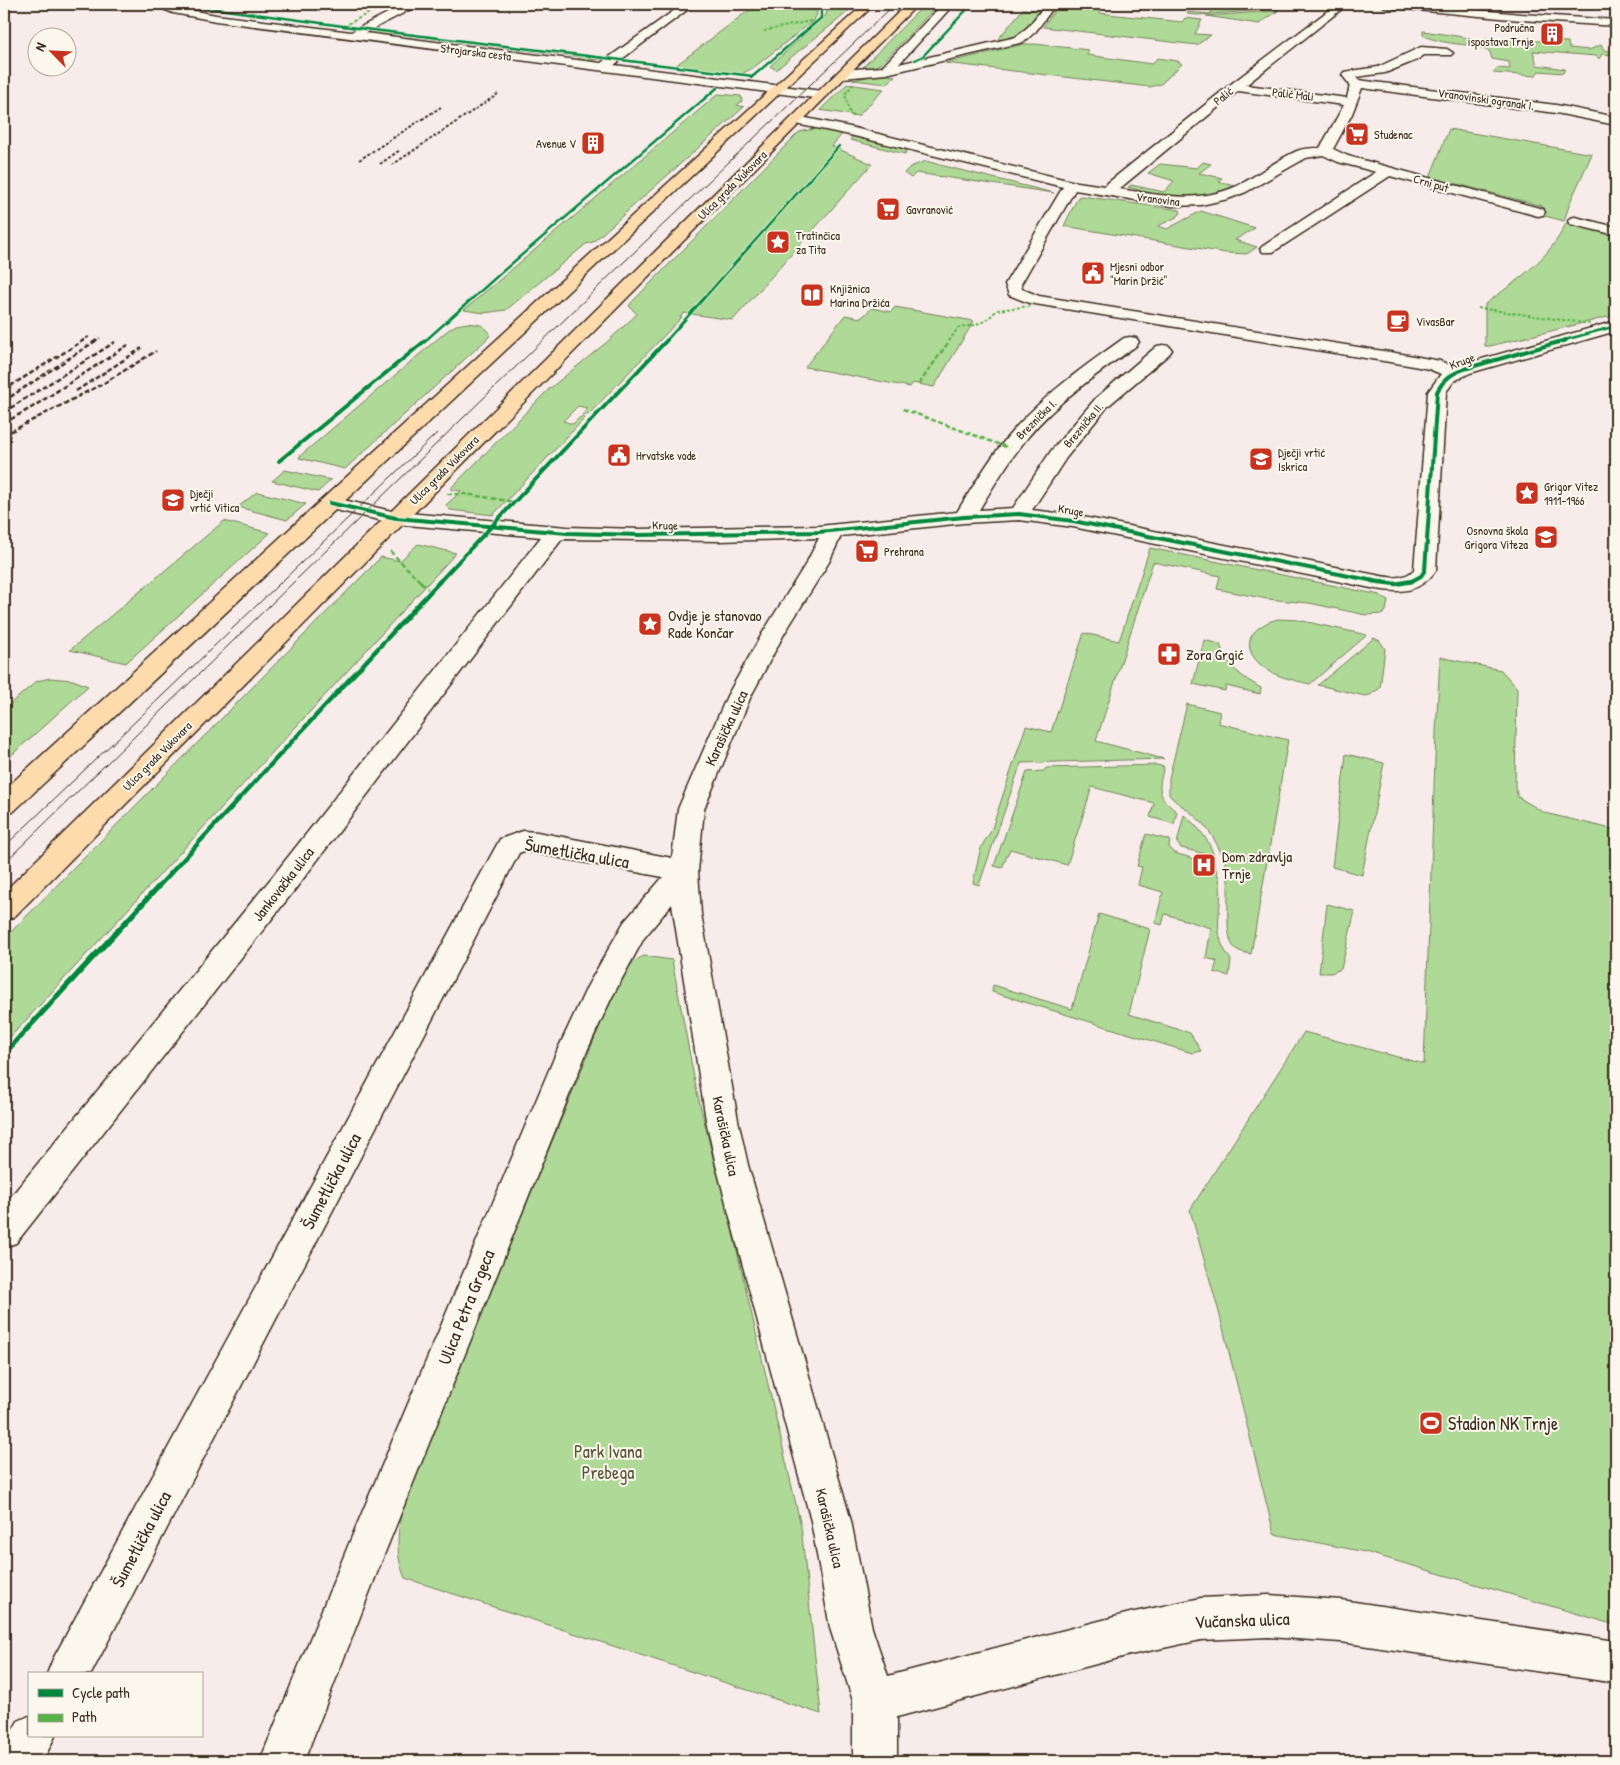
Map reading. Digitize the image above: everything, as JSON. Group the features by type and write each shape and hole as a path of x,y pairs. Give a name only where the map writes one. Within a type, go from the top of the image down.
{"main road":[{"path":"4,805 870,4"},
{"name":"Ulica grada Vukovara","path":"4,909 913,4"}],"street":[{"name":"Strojarska cesta","path":"160,4 177,11 198,15 822,95"},
{"path":"351,36 412,4"},
{"path":"602,68 690,4"},
{"path":"886,70 949,4"},
{"path":"843,74 886,70 1020,40 1026,36 1051,4"},
{"name":"Palić","path":"1106,192 1235,87 1343,4"},
{"path":"1385,4 1521,17 1569,15 1615,29"},
{"path":"1355,78 1413,57 1421,51 1447,53"},
{"path":"1355,78 1444,82"},
{"path":"1325,151 1351,102 1356,87 1355,78"},
{"name":"Vranovinski ogranak I.","path":"1355,78 1569,111 1616,121"},
{"name":"Palić Mali","path":"1235,87 1351,102"},
{"name":"Vranovina","path":"796,120 850,131 1071,185 1172,202 1201,201 1241,189 1302,154 1325,151"},
{"name":"Crni put","path":"1325,151 1343,159 1538,212"},
{"path":"1268,249 1388,171"},
{"name":"Kruge","path":"1071,185 1013,284 1015,292 1020,295 1035,300 1408,360 1434,365 1453,374"},
{"path":"1575,221 1616,231"},
{"name":"Kruge","path":"330,503 396,518 556,532 690,536 833,530 964,517 1019,514 1073,520 1385,584 1402,584 1413,582 1422,576 1425,570 1438,392 1442,381 1453,374 1510,354 1616,326"},
{"name":"Breznička I.","path":"964,517 1004,455 1020,435 1056,399 1130,342"},
{"name":"Breznička II.","path":"1019,514 1058,455 1102,402 1162,350"},
{"name":"Karašička ulica","path":"833,530 818,562 756,664 705,773 691,809 684,871 687,914 722,1120 732,1165 831,1521 851,1628 875,1701 875,1761"},
{"name":"Jankovačka ulica","path":"4,1231 283,884 556,532"},
{"name":"Šumetlička ulica","path":"69,1672 510,846 523,841 537,842 684,871"},
{"name":"Ulica Petra Grgeca","path":"282,1761 373,1532 590,1010 634,930 684,871"},
{"name":"Vučanska ulica","path":"875,1701 1130,1634 1211,1618 1270,1616 1341,1621 1616,1662"},
{"path":"19,1761 32,1738"}],"green space":[{"path":"824,4 857,4 776,70 770,66 826,15 827,10"},
{"path":"925,4 939,4 882,63 871,68 862,68"},
{"path":"1187,4 1252,6 1253,4 1279,4 1276,7 1279,9 1197,15 1187,14 1188,12 1210,14 1214,7"},
{"path":"1066,5 1099,9 1099,13 1182,22 1185,18 1202,20 1195,34 1211,35 1197,45 1043,27 1057,7"},
{"path":"770,6 817,11 817,15 813,21 753,68 741,74 675,66 753,7"},
{"path":"1023,9 1040,11 1024,32 999,41 998,39"},
{"path":"1278,11 1259,24 1206,16"},
{"path":"1423,31 1470,38 1466,45 1450,43 1427,37 1423,35"},
{"path":"386,32 604,59 576,61 580,57 393,34 387,37 373,33"},
{"path":"1484,39 1568,42 1569,48 1589,50 1601,45 1604,50 1616,52 1616,55 1602,54 1599,59 1596,56 1533,51 1537,65 1565,69 1563,73 1539,71 1535,76 1493,73 1497,68 1510,69 1509,62 1492,59 1490,52 1479,47"},
{"path":"1024,44 1089,50 1087,55 1152,64 1157,58 1178,61 1182,64 1161,84 1150,87 945,63"},
{"path":"878,74 895,76 887,84 853,80"},
{"path":"847,84 884,89 858,116 820,110"},
{"path":"718,94 741,96 742,101 737,105 744,107 593,242 586,244 506,310 484,313 464,310"},
{"path":"819,128 843,133 832,146 872,164 733,320 684,313 588,415 582,415 588,408 578,406 563,421 573,424 580,417 585,418 493,515 450,510 446,505 461,491 450,489 549,389 607,342 637,314 629,306 631,303 799,132"},
{"path":"1449,129 1592,154 1571,200 1564,221 1541,215 1542,206 1430,177"},
{"path":"853,136 904,147 906,151 905,154 850,140"},
{"path":"926,161 1054,193 916,173 911,178 904,173 910,167"},
{"path":"1203,162 1211,164 1199,173 1222,178 1219,182 1235,186 1209,194 1182,196 1141,191 1128,187 1131,185 1164,192 1174,181 1148,173 1160,164 1197,168"},
{"path":"1078,197 1180,210 1181,213 1175,218 1158,226 1167,229 1201,211 1255,228 1235,240 1257,247 1247,254 1226,253 1064,226"},
{"path":"1566,223 1616,236 1616,315 1485,346 1485,304 1520,278 1542,258 1559,236"},
{"path":"895,307 974,321 934,387 913,383 910,387 805,367 845,315 861,318 872,308 891,312"},
{"path":"467,323 483,326 490,333 489,337 345,469 299,458 448,330 456,325"},
{"path":"285,470 331,480 318,492 272,481"},
{"path":"257,492 306,504 287,520 238,507"},
{"path":"224,521 270,533 126,663 70,650"},
{"path":"418,544 456,553 4,1044 4,939 381,557 400,561"},
{"path":"1150,548 1380,595 1388,601 1386,611 1383,614 1366,615 1309,603 1267,599 1217,589 1220,576 1153,562 1096,741 1164,759 1021,763 979,885 973,883 981,847 991,831 1026,726 1051,732 1084,633 1119,641"},
{"path":"1278,619 1298,620 1367,635 1310,684 1285,678 1267,670 1254,658 1250,651 1249,643 1255,631 1261,626"},
{"path":"1374,638 1380,641 1385,649 1380,688 1365,696 1318,685"},
{"path":"1204,640 1220,644 1226,659 1247,680 1261,688 1260,694 1226,686 1225,691 1193,684"},
{"name":"Stadion NK Trnje","path":"1440,657 1501,670 1517,688 1515,787 1518,797 1545,813 1616,830 1616,1625 1365,1552 1274,1534 1219,1312 1190,1210 1304,1032 1424,1064"},
{"path":"50,678 73,680 88,686 4,762 4,709 37,681"},
{"path":"1187,704 1220,712 1218,723 1288,740 1251,954 1236,949 1229,935 1228,878 1218,846 1203,824 1169,795 1169,778"},
{"path":"1346,754 1384,763 1362,875 1332,867"},
{"path":"1157,765 1164,767 1160,782 1163,797 1177,812 1174,824 1150,817 1154,803 1092,787 1067,865 1010,849 1002,868 994,866 1027,772 1044,771 1046,768"},
{"path":"1184,815 1202,834 1214,856 1181,848 1177,843"},
{"path":"1146,834 1170,840 1169,847 1175,853 1214,865 1219,878 1220,890 1219,935 1223,947 1231,960 1229,976 1214,972 1217,961 1206,958 1211,928 1165,914 1162,925 1155,923 1163,892 1138,885 1142,867 1137,866"},
{"path":"1327,904 1355,911 1341,969 1331,973 1319,973"},
{"path":"1099,914 1150,929 1129,1014 1190,1033 1201,1051 1192,1053 992,992 993,985 1072,1009"},
{"name":"Park Ivana Prebega","path":"644,956 672,960 696,1088 716,1170 721,1182 801,1526 821,1714 405,1578 399,1560 399,1532 403,1504 609,1003 627,969 631,964"}],"tram line":[{"path":"4,863 625,261 895,4"},
{"path":"4,847 437,433"}],"railway":[{"path":"392,165 498,94"},
{"path":"359,160 441,107"},
{"path":"380,164 400,150"},
{"path":"82,341 90,336"},
{"path":"95,341 100,338"},
{"path":"4,390 84,340"},
{"path":"4,401 97,340"},
{"path":"4,412 115,342"},
{"path":"4,423 31,408 128,345"},
{"path":"76,391 142,348"},
{"path":"4,435 104,383 156,351"}],"marked path":[{"path":"344,26 386,4"},
{"path":"764,31 815,20"},
{"path":"853,117 849,111 845,94 854,83"},
{"path":"919,384 958,328 980,324 988,320 997,310 1031,306 1032,304"},
{"path":"1478,308 1591,324"},
{"path":"903,409 1009,448"},
{"path":"447,494 465,494 515,502"},
{"path":"390,551 431,592"}],"cycle path":[{"path":"181,4 365,29 753,76"},
{"path":"751,78 821,18 821,4"},
{"path":"915,60 923,56 972,4"},
{"path":"279,461 447,323 503,271 717,88"},
{"path":"4,1054 490,527 679,327 839,146"},
{"path":"330,503 396,518 567,533 639,535 819,532 964,517 1019,514 1073,521 1376,582 1403,584 1416,580 1425,570 1437,392 1444,381 1453,374 1476,365 1616,326"}],"place":[{"name":"Područna ispostava Trnje","path":"1552,34"},
{"name":"Studenac","path":"1357,134"},
{"name":"Avenue V","path":"593,143"},
{"name":"Gavranović","path":"888,209"},
{"name":"Tratinčica za Tita","path":"778,242"},
{"name":"Mjesni odbor \"Marin Držić\"","path":"1093,273"},
{"name":"Knjižnica Marina Držića","path":"812,295"},
{"name":"VivasBar","path":"1398,321"},
{"name":"Hrvatske vode","path":"619,455"},
{"name":"Dječji vrtić Iskrica","path":"1261,459"},
{"name":"Grigor Vitez 1911-1966","path":"1527,493"},
{"name":"Dječji vrtić Vitica","path":"173,500"},
{"name":"Osnovna škola Grigora Viteza","path":"1546,537"},
{"name":"Prehrana","path":"867,551"},
{"name":"Ovdje je stanovao Rade Končar","path":"650,624"},
{"name":"Zora Grgić","path":"1169,654"},
{"name":"Dom zdravlja Trnje","path":"1204,865"},
{"name":"Stadion NK Trnje","path":"1431,1423"}]}
